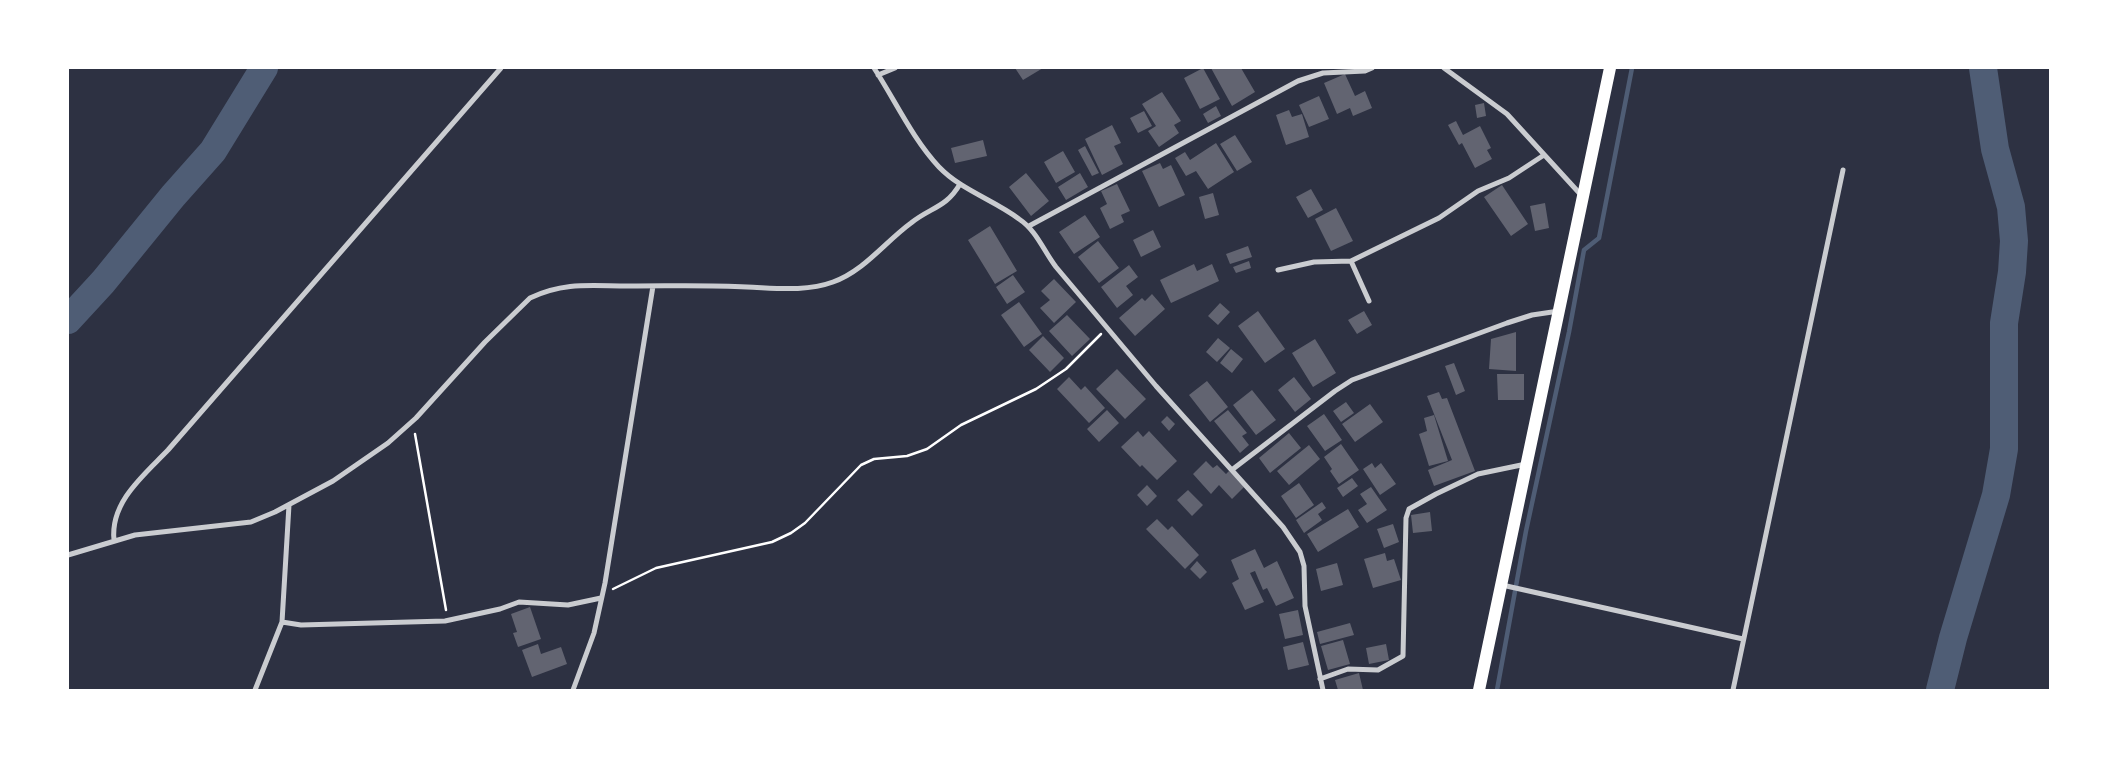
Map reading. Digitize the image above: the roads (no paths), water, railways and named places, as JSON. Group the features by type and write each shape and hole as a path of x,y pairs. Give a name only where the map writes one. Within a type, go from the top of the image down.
{"main road":[{"path":"1479,690 1610,68"}],"street":[{"path":"114,540 113,527 117,513 132,488 168,450 501,68"},
{"path":"874,68 927,152 939,167 960,184 1019,218 1029,226 1038,236 1044,251 1056,267 1107,328 1156,386 1233,469 1283,527 1300,552 1304,566 1306,606 1323,690"},
{"path":"878,74 895,68"},
{"path":"1029,226 1298,81 1323,73 1365,71 1372,68"},
{"path":"1444,68 1507,114 1582,197"},
{"path":"1278,270 1314,262 1351,261 1439,218 1478,191 1509,178 1544,155"},
{"path":"1733,690 1843,170"},
{"path":"68,555 114,540 169,530 238,525 264,517 289,505 365,460 411,423 530,298 565,286 598,284 653,286 716,285 782,288 816,286 836,281 879,253 910,223 948,201 960,184"},
{"path":"1351,261 1369,301"},
{"path":"573,690 594,633 604,589 653,286"},
{"path":"1233,469 1335,390 1352,380 1476,333 1532,315 1559,311"},
{"path":"1320,679 1348,669 1378,670 1403,656 1406,518 1409,509 1478,474 1527,464"},
{"path":"255,690 282,622 289,505"},
{"path":"1501,585 1743,639"},
{"path":"282,622 301,625 445,622 500,609 519,602 568,605 601,598"}],"waterway":[{"path":"68,320 103,282 173,196 213,151 264,68"},
{"path":"1497,690 1526,531 1569,332 1584,250 1599,238 1632,68"},
{"path":"1940,690 1953,638 1996,495 2004,449 2004,323 2012,272 2014,241 2011,207 1995,149 1983,68"}]}
